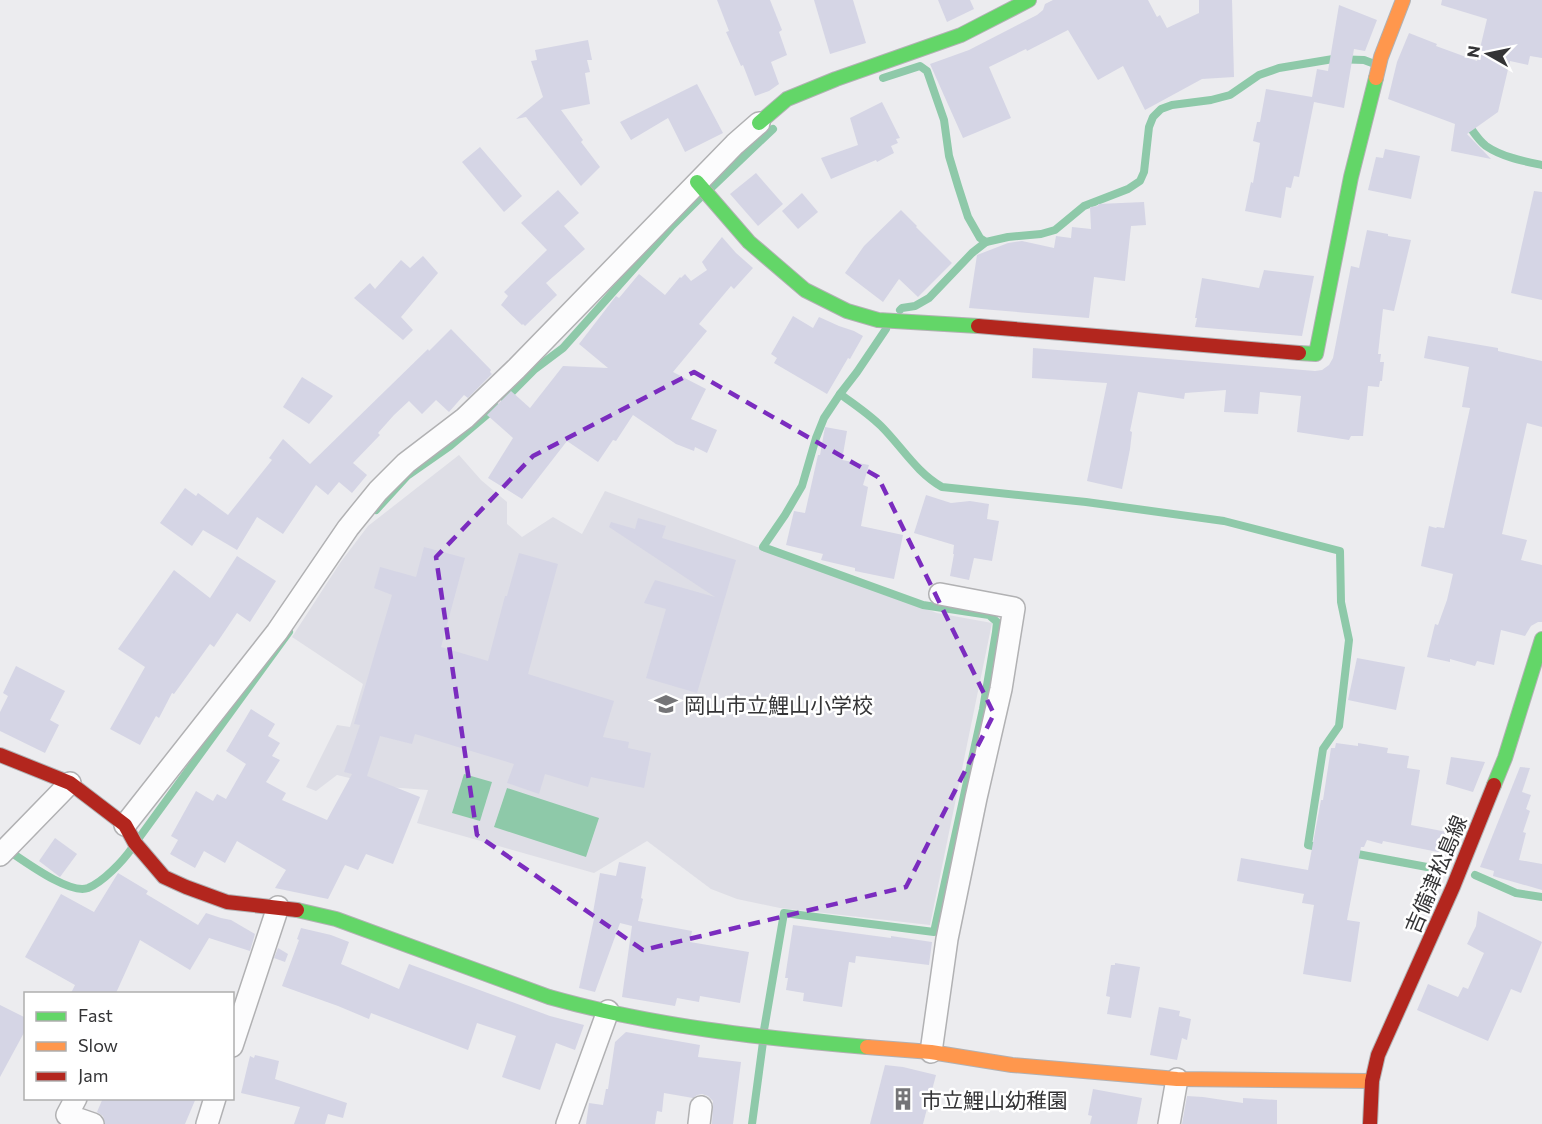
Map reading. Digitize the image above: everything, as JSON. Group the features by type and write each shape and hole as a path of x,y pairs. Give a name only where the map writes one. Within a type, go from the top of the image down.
{"street":[{"path":"125,825 277,632 348,528 378,490 406,463 465,418 516,369 735,144 787,99 836,79 961,35 1029,0"},
{"path":"697,182 749,242 786,275 806,290 847,311 878,320 993,327 1316,354 1351,177 1381,57 1403,0"},
{"path":"931,1052 947,939 1001,689 1014,609 940,594"},
{"name":"吉備津松島線","path":"1370,1124 1372,1081 1378,1055 1453,887 1505,758 1542,639"},
{"path":"0,754 69,783 125,825 135,843 164,877 186,887 227,902 306,911 336,919 549,997 584,1007 669,1023 789,1040 931,1052 1012,1065 1177,1079 1372,1081"},
{"path":"0,855 69,783"},
{"path":"234,1040 278,907"},
{"path":"567,1124 608,1011"},
{"path":"1169,1124 1177,1079"},
{"path":"75,1100 67,1115 93,1124"},
{"path":"207,1124 214,1100"}],"highlighted area":[{"path":"694,372 878,477 994,714 906,887 643,950 477,835 436,557 533,456"}],"shaded area":[{"name":"岡山市立鯉山小学校","path":"459,455 481,480 507,502 507,524 522,537 553,517 582,534 605,491 937,613 992,623 930,925 780,908 737,899 711,889 647,841 594,873 417,823 428,790 387,787 337,775 316,791 306,787 337,725 350,727 363,684 292,637 340,563 368,526"},
{"path":"464,774 492,782 480,821 452,813"},
{"path":"507,788 599,818 586,857 494,827"}],"building":[{"path":"717,0 770,0 782,30 779,32 787,55 771,62 779,84 769,91 755,96 743,65 741,66 726,32 729,31"},
{"path":"814,0 853,0 866,43 830,54"},
{"path":"938,0 970,0 974,9 947,22"},
{"path":"1053,0 1148,0 1157,17 1160,15 1167,28 1199,13 1199,0 1232,0 1234,77 1202,79 1145,110 1123,66 1098,80 1068,30 989,67 1011,118 963,138 930,64 969,50 1037,15 1043,10 1045,4"},
{"path":"1442,0 1542,0 1542,58 1530,56 1528,65 1510,61 1498,112 1467,134 1491,159 1451,151 1455,124 1388,99 1397,62 1409,33 1477,61 1487,19 1441,5"},
{"path":"1339,5 1377,20 1365,51 1354,49 1344,108 1314,102 1299,177 1294,176 1291,188 1286,187 1281,218 1245,211 1260,143 1253,141 1257,122 1260,122 1266,89 1312,97 1317,69 1328,71"},
{"path":"588,40 592,60 587,60 590,72 585,73 590,104 561,110 600,167 581,186 526,117 516,119 543,97 531,61 537,60 535,50"},
{"path":"697,84 723,133 685,152 668,118 631,140 620,122"},
{"path":"882,102 900,138 896,139 898,143 891,146 894,153 877,162 876,160 831,179 821,158 858,145 850,118"},
{"path":"480,147 522,196 504,212 462,162"},
{"path":"1385,149 1420,156 1411,199 1368,190 1376,157 1383,158"},
{"path":"756,173 783,204 758,226 730,194"},
{"path":"558,190 579,213 564,226 585,249 546,283 557,295 525,326 501,305 508,296 504,292 547,250 521,223"},
{"path":"1534,191 1542,192 1542,300 1511,293"},
{"path":"802,193 818,212 798,229 782,211"},
{"path":"1144,202 1146,225 1131,226 1125,281 1094,277 1089,318 969,308 977,255 1008,243 1022,241 1054,248 1056,236 1071,238 1072,227 1091,229 1090,207 1098,206 1098,204"},
{"path":"901,210 952,263 918,297 899,279 883,302 845,273 864,246"},
{"path":"1367,230 1411,240 1394,311 1383,309 1378,354 1381,354 1380,362 1384,362 1382,381 1379,387 1368,386 1363,436 1351,436 1349,440 1297,432 1301,396 1260,392 1258,414 1224,412 1226,390 1185,393 1184,399 1138,392 1122,489 1087,481 1107,383 1032,378 1033,348 1322,370 1333,358 1351,266 1359,268"},
{"path":"722,237 753,268 734,289 731,286 699,324 707,331 673,372 706,389 691,419 717,430 707,453 695,447 694,451 676,444 633,415 616,441 613,440 598,462 567,441 522,499 488,478 513,438 487,415 511,391 530,408 563,366 608,368 579,344 616,296 619,298 639,274 665,295 685,274 691,281 707,270 702,262"},
{"path":"423,256 438,273 401,317 413,330 403,340 354,298 370,283 375,289 401,260 410,268"},
{"path":"1264,270 1314,276 1302,336 1195,327 1202,278 1259,288"},
{"path":"793,316 813,328 819,317 863,336 827,394 774,363 777,358 771,354"},
{"path":"451,329 491,370 492,374 468,398 464,395 449,412 436,400 422,414 409,401 353,463 367,475 352,493 339,482 328,495 316,485 283,534 257,517 237,550 203,530 192,546 160,523 185,488 196,496 198,493 228,515 272,460 269,458 283,439 310,464"},
{"path":"1428,336 1498,348 1498,351 1542,361 1542,427 1527,423 1502,534 1527,540 1521,560 1542,565 1542,622 1531,626 1525,636 1501,630 1494,665 1477,661 1475,666 1450,659 1450,662 1427,657 1435,624 1438,625 1447,600 1453,574 1421,566 1429,526 1444,528 1470,408 1462,407 1469,367 1424,358"},
{"path":"302,377 333,396 309,424 283,407"},
{"path":"825,427 847,431 842,460 869,465 863,485 868,487 861,526 903,535 894,579 855,571 855,568 821,560 823,554 786,545 794,511 805,513"},
{"path":"926,495 951,503 970,501 989,504 987,519 999,521 992,561 974,558 969,580 950,576 954,545 914,533"},
{"path":"638,518 666,526 662,538 736,560 697,693 646,678 666,609 644,603 655,580 715,597 609,527 611,522 635,529"},
{"path":"424,547 465,558 441,647 488,661 519,553 558,564 528,674 614,701 603,737 629,742 628,748 651,753 644,788 591,777 588,787 545,774 539,794 507,783 514,764 415,734 412,744 380,736 367,776 420,797 393,864 366,854 358,870 345,865 328,899 275,888 286,870 237,841 225,863 204,851 195,868 170,854 178,840 171,836 196,791 213,801 217,794 226,799 246,764 226,751 251,709 275,724 268,736 280,743 272,756 280,760 266,782 286,793 282,800 327,820 352,774 344,772 360,725 354,724 392,595 374,588 380,567 416,577"},
{"path":"237,556 276,581 250,622 237,613 214,647 210,644 174,694 172,693 159,718 156,716 140,745 110,729 145,667 118,649 174,570 210,598"},
{"path":"1357,658 1405,667 1396,710 1348,700"},
{"path":"16,666 65,691 50,720 59,725 45,753 0,731 0,712 8,696 3,693"},
{"path":"1336,743 1358,746 1358,743 1388,748 1387,753 1409,756 1407,768 1420,770 1411,825 1447,832 1443,853 1383,841 1382,844 1367,840 1364,847 1361,847 1347,920 1360,922 1351,982 1303,974 1314,905 1302,903 1304,894 1237,881 1241,858 1308,870 1331,748 1335,748"},
{"path":"1451,757 1485,762 1473,792 1446,784"},
{"path":"1520,767 1530,768 1522,792 1531,795 1526,809 1530,811 1523,832 1526,833 1519,860 1542,864 1542,890 1493,876 1494,871 1480,867"},
{"path":"55,838 77,854 60,877 39,861"},
{"path":"619,862 646,867 638,921 692,931 690,942 749,952 740,1003 700,996 699,1002 677,998 675,1006 622,997 632,926 620,923 595,992 579,988 594,919 592,918 600,873 616,876"},
{"path":"118,873 148,891 146,894 198,925 206,913 231,920 255,934 250,951 209,938 190,970 140,940 116,992 72,992 75,985 25,957 61,894 94,912"},
{"path":"1478,911 1542,942 1521,993 1511,989 1488,1041 1417,1010 1428,984 1458,997 1463,987 1468,989 1484,953 1467,944 1476,926"},
{"path":"793,925 932,942 929,965 856,956 855,963 849,962 842,1007 803,1001 804,993 786,990 788,978 785,978"},
{"path":"301,928 349,942 341,964 399,989 409,964 550,1016 584,1025 575,1050 556,1043 540,1090 502,1077 516,1036 477,1023 468,1050 371,1013 369,1019 282,986 299,940 297,939"},
{"path":"278,948 288,954 285,962 274,958"},
{"path":"1115,963 1140,967 1131,1018 1107,1014 1110,997 1106,996 1111,965"},
{"path":"0,1005 24,1017 24,1033 0,1077"},
{"path":"1159,1007 1180,1011 1179,1016 1191,1019 1187,1040 1182,1038 1177,1060 1150,1055"},
{"path":"626,1032 700,1045 698,1057 741,1062 733,1124 712,1124 713,1101 708,1096 702,1094 693,1098 664,1093 662,1112 657,1111 655,1124 586,1124 589,1103 603,1105 606,1089 608,1089 615,1042"},
{"path":"255,1055 279,1061 275,1079 347,1103 343,1118 328,1114 325,1124 294,1124 300,1107 241,1093 250,1056 254,1058"},
{"name":"市立鯉山幼稚園","path":"885,1065 936,1075 923,1124 870,1124"},
{"path":"1093,1089 1142,1098 1137,1124 1090,1124 1092,1116 1088,1115"},
{"path":"1187,1096 1243,1103 1243,1098 1277,1100 1277,1124 1182,1124"},
{"path":"102,1100 195,1100 185,1124 105,1124 103,1116 97,1112"}],"waterway":[{"path":"883,78 920,66 927,71 944,120 949,156 968,217 980,238 986,242 1055,230 1084,206 1128,189 1140,181 1144,172 1149,127 1153,117 1161,109 1230,95 1259,75 1279,68 1333,59 1364,60 1372,63"},
{"path":"1467,123 1480,141 1492,150 1542,165"},
{"path":"710,189 773,129"},
{"path":"505,399 535,369 563,348 671,227 701,197"},
{"path":"900,310 915,306 929,298 972,253 986,242"},
{"path":"886,329 840,394 876,422 924,474 942,487 1086,502 1224,521 1340,551 1341,602 1349,640 1339,726 1323,749 1308,845 1322,848"},
{"path":"764,1030 784,913 934,932 983,709 996,632 997,622 989,615 923,605 763,547 802,486 824,418 840,394"},
{"path":"376,510 407,476 450,446 496,407"},
{"path":"139,838 289,632"},
{"path":"6,849 58,882 80,889 88,888 100,881 132,848"},
{"path":"1352,853 1443,870"},
{"path":"1475,875 1516,893 1542,897"},
{"path":"752,1124 763,1042"}],"traffic: fast":[{"path":"759,123 787,99 836,79 961,35 1029,0"},
{"path":"1299,353 1316,354 1351,177 1376,78"},
{"path":"697,182 749,242 805,290 847,311 878,320 978,326"},
{"path":"1494,785 1505,758 1542,639"},
{"path":"297,910 336,919 549,997 588,1007 706,1030 867,1047"}],"traffic: slow":[{"path":"1376,78 1381,57 1403,0"},
{"path":"867,1047 931,1052 1012,1065 1177,1079 1372,1081"}],"traffic: jam":[{"path":"978,326 1299,353"},
{"path":"0,755 70,783 125,825 135,843 164,877 227,902 297,910"},
{"path":"1370,1124 1372,1081 1378,1055 1453,887 1494,785"}],"place":[{"name":"岡山市立鯉山小学校","path":"666,704"},
{"name":"市立鯉山幼稚園","path":"903,1099"}]}
